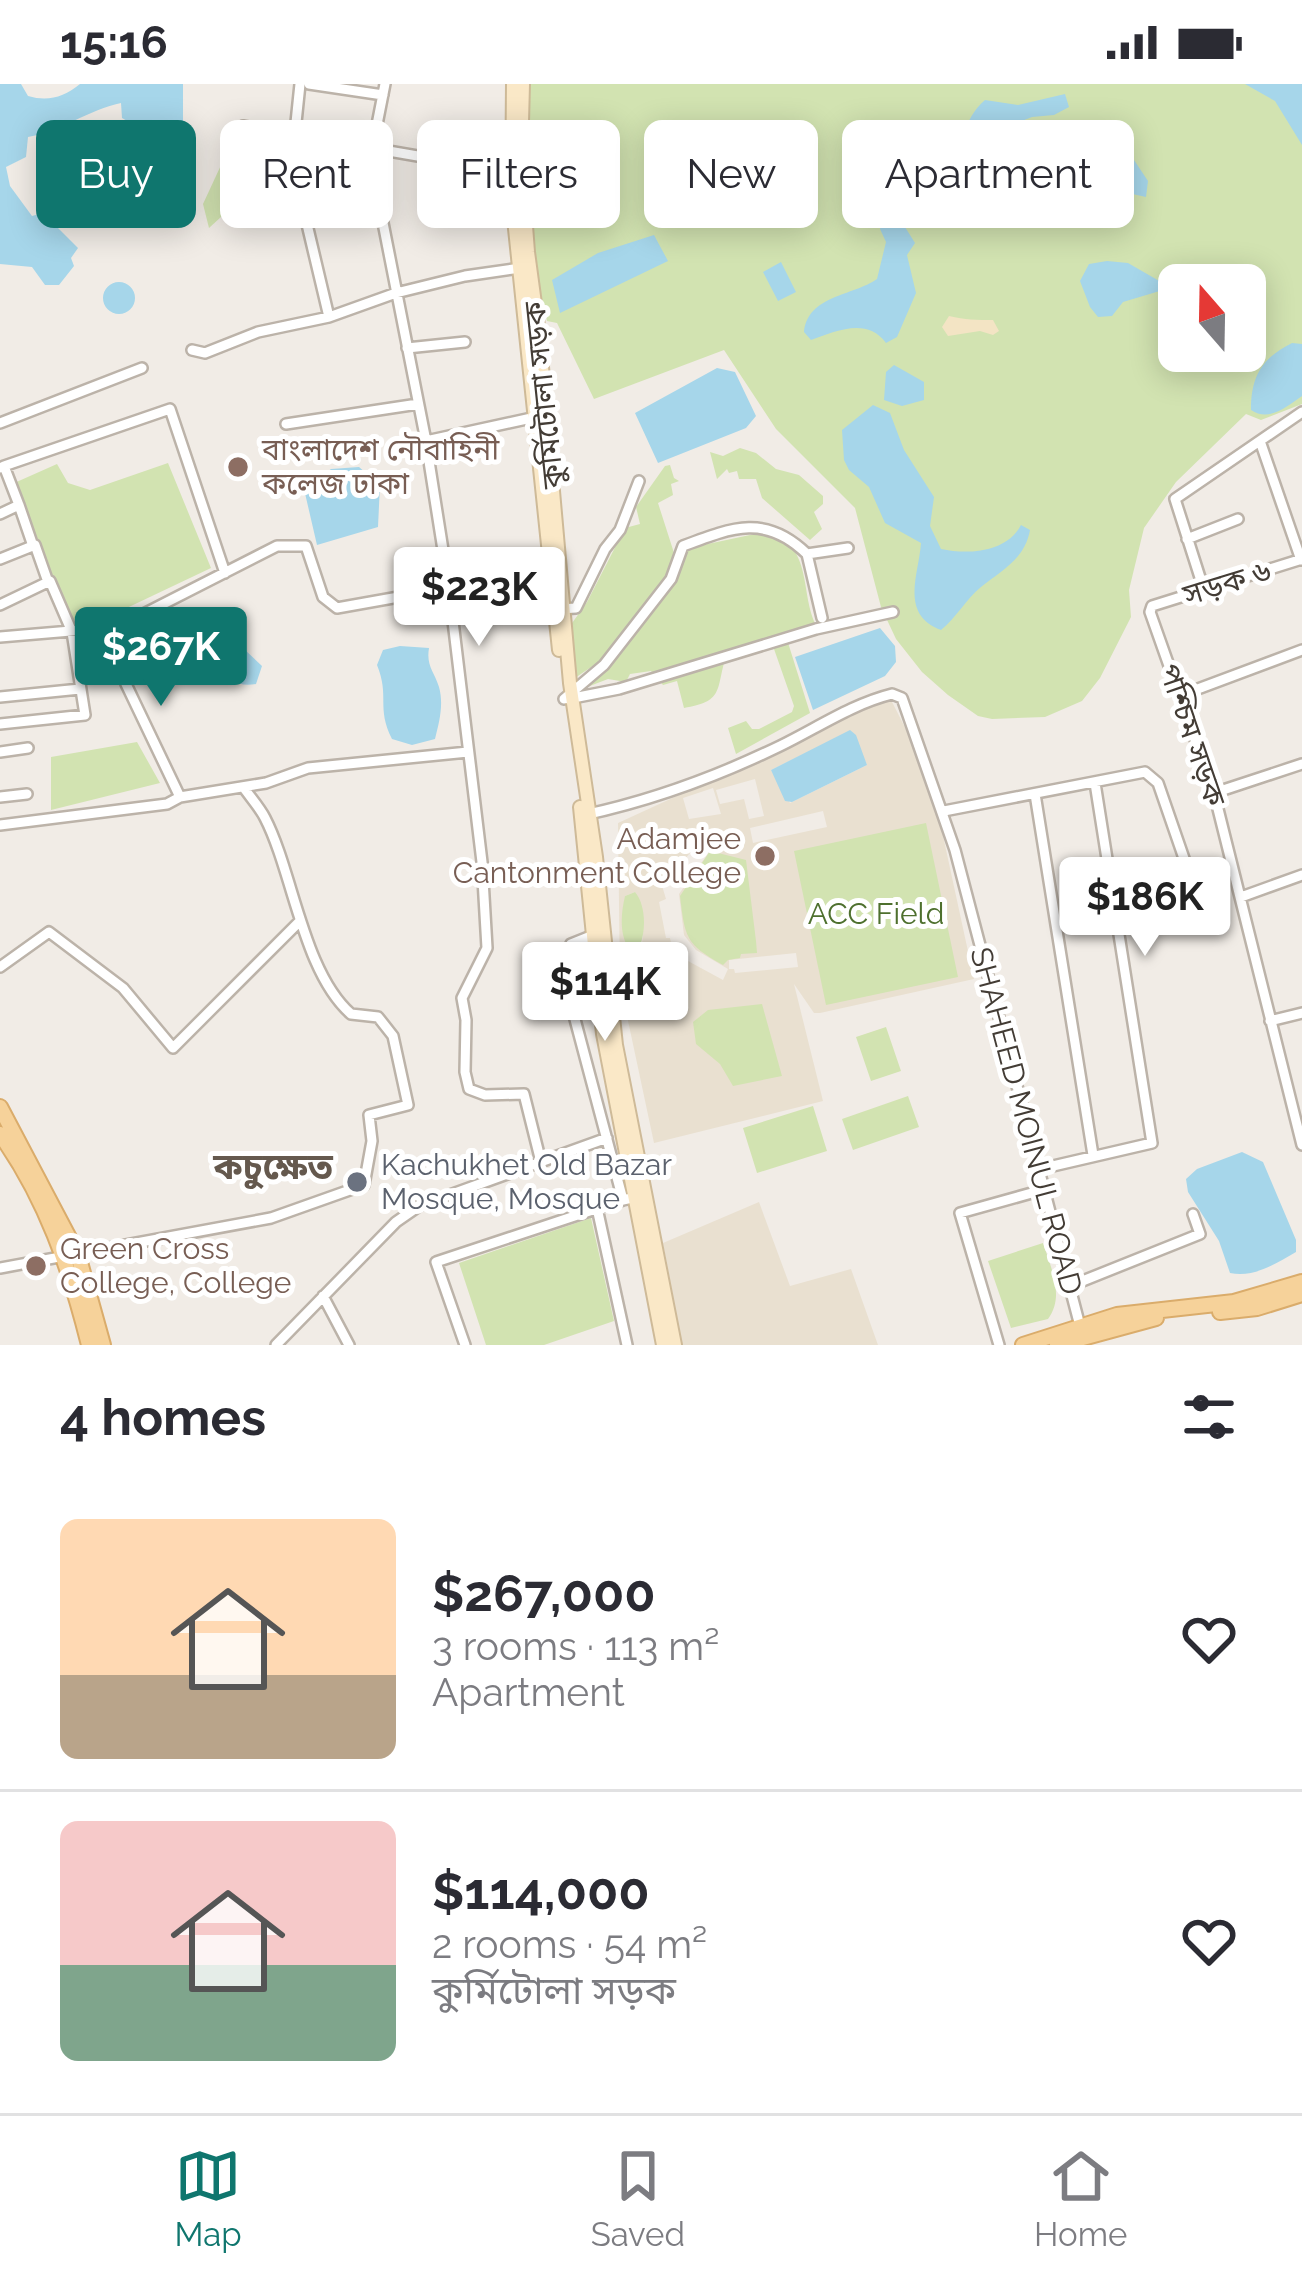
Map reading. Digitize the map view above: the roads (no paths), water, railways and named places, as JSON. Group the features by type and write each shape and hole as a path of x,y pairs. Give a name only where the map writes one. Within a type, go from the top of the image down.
{"main road":[{"name":"কুর্মিটোলা সড়ক","path":"512,120 513,84"},
{"name":"কুর্মিটোলা সড়ক","path":"523,84 521,160 560,609"},
{"name":"কুর্মিটোলা সড়ক","path":"516,228 569,697 616,1045 675,1345"},
{"name":"কুর্মিটোলা সড়ক","path":"585,814 590,936 627,1199 663,1345"},
{"path":"0,1107 72,1256 91,1344"},
{"path":"0,1134 72,1256"},
{"path":"1023,1345 1145,1310 1234,1302 1302,1282"},
{"path":"1058,1345 1147,1318 1258,1308 1302,1294"}],"street":[{"path":"296,120 300,84"},
{"path":"309,84 384,90 378,120"},
{"path":"308,228 329,317"},
{"path":"386,228 449,588 482,862 487,948 463,998 465,1072 470,1089 478,1094 524,1094 541,1162"},
{"path":"192,350 205,353 258,332 329,317 396,293 520,268"},
{"path":"407,348 465,343"},
{"path":"0,423 142,368"},
{"path":"286,424 418,404"},
{"path":"0,513 19,505 1,465 170,409 225,573"},
{"path":"1204,590 1175,499 1302,412"},
{"path":"426,441 536,417"},
{"path":"1260,441 1301,559"},
{"path":"560,609 576,608 586,596 604,549 620,530 640,481"},
{"path":"0,513 19,506 35,545 0,559 35,545 72,632 85,715 0,724"},
{"path":"1186,539 1238,519"},
{"path":"569,697 604,665 671,579 683,546 763,526 784,535 807,554 822,618"},
{"path":"0,637 118,627 277,546 306,546 323,597 337,608 449,588"},
{"path":"807,554 848,548"},
{"name":"সড়ক ৬","path":"1152,606 1301,559"},
{"path":"0,605 50,581"},
{"name":"পশ্চিম সড়ক","path":"1152,606 1150,612 1214,794 1301,1138"},
{"path":"569,697 893,612"},
{"path":"118,627 126,684 180,797"},
{"path":"1179,696 1301,652"},
{"path":"0,698 80,689"},
{"name":"SHAHEED MOINUL ROAD","path":"585,814 652,800 707,779 861,704 892,694 904,702 944,811 1080,1326"},
{"path":"0,752 28,748"},
{"path":"0,825 167,804 308,768 468,752"},
{"path":"1214,794 1302,764"},
{"path":"944,811 1145,772 1153,776 1188,870"},
{"path":"1040,1169 1152,1143 1095,783"},
{"path":"0,1255 3,1268 195,1235 295,1211 364,1185 372,1141 368,1117 408,1105 392,1036 378,1017 345,1009 300,921 266,819 244,788"},
{"path":"0,797 27,794"},
{"path":"1035,794 1093,1155"},
{"path":"1240,896 1302,875"},
{"path":"0,968 49,932 122,988 173,1048 300,921"},
{"path":"465,1345 436,1262 627,1199 572,1008 571,944 590,936"},
{"path":"1270,1021 1302,1012"},
{"path":"276,1345 396,1222 419,1206 607,1138"},
{"path":"999,1345 961,1213 1046,1189"},
{"path":"597,1208 627,1345"},
{"path":"1070,1286 1201,1234 1193,1214"},
{"path":"323,1296 349,1345"}],"water":[{"path":"0,84 21,84 28,96 49,98 80,84 183,84 183,120 125,120 121,103 76,120 36,120 36,135 28,137 26,157 6,167 10,186 32,216 36,215 36,228 58,228 78,248 71,258 74,266 59,285 45,285 32,267 0,264"},
{"path":"1245,84 1302,84 1302,145 1275,101"},
{"path":"1065,94 1069,107 1024,120 970,120 985,100 1018,105"},
{"path":"1134,160 1148,181 1146,197 1134,194"},
{"path":"906,228 915,243 907,255 916,293 897,337 886,343 870,330 851,328 811,340 804,332 814,310 877,279 886,242 880,229"},
{"path":"654,235 668,261 560,313 552,280 598,253"},
{"path":"781,262 796,292 778,301 763,272"},
{"path":"1128,263 1158,280 1158,292 1123,302 1112,316 1098,317 1080,281 1089,264"},
{"path":"119,282 130,287 135,298 130,309 119,314 108,309 103,298 108,287"},
{"path":"1292,343 1302,344 1302,396 1271,414 1258,413 1251,410 1253,387 1273,355"},
{"path":"894,365 924,382 924,400 902,406 884,400 886,372"},
{"path":"717,368 735,372 756,416 746,428 658,463 635,413"},
{"path":"873,405 890,413 904,450 934,497 930,526 941,549 986,549 1007,541 1021,525 1030,530 1018,557 941,630 928,623 916,604 921,543 885,523 869,487 844,460 842,430"},
{"path":"359,467 380,485 378,527 317,545 304,489 331,469"},
{"path":"880,628 895,646 896,662 885,676 813,710 795,657"},
{"path":"429,648 440,694 435,739 412,745 392,739 377,665 383,650"},
{"path":"244,649 262,666 256,684 235,682 223,664"},
{"path":"850,730 867,765 792,802 785,801 771,770"},
{"path":"1242,1152 1263,1162 1296,1240 1296,1252 1247,1274 1230,1273 1219,1241 1188,1192 1186,1179 1197,1169"}],"place":[{"name":"বাংলাদেশ নৌবাহিনী কলেজ ঢাকা","path":"238,467"},
{"name":"Adamjee Cantonment College","path":"765,856"},
{"name":"Kachukhet Old Bazar Mosque, Mosque","path":"357,1182"},
{"name":"Green Cross College, College","path":"36,1266"}],"district":[{"name":"কচুক্ষেত","path":"273,1166"}],"park label":[{"name":"ACC Field","path":"876,914"}]}
